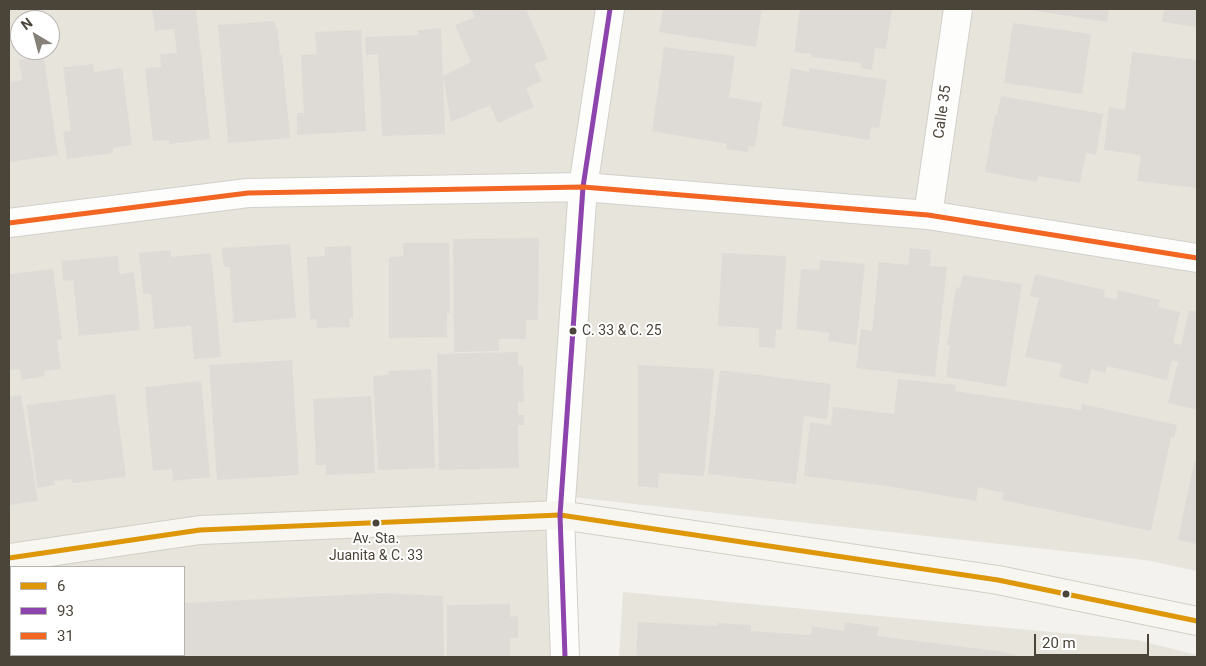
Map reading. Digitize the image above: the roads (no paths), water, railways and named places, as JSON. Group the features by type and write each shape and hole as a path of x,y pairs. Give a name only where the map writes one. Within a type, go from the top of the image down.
{"street":[{"path":"565,657 560,515 583,187 610,9"},
{"name":"Calle 35","path":"928,215 958,9"},
{"path":"9,223 248,193 583,187 928,215 1197,258"},
{"path":"9,558 200,530 560,515 998,580 1197,620"}],"place":[{"name":"C. 33 & C. 25","path":"573,331"},
{"name":"Av. Sta. Juanita & C. 33","path":"376,523"}]}
